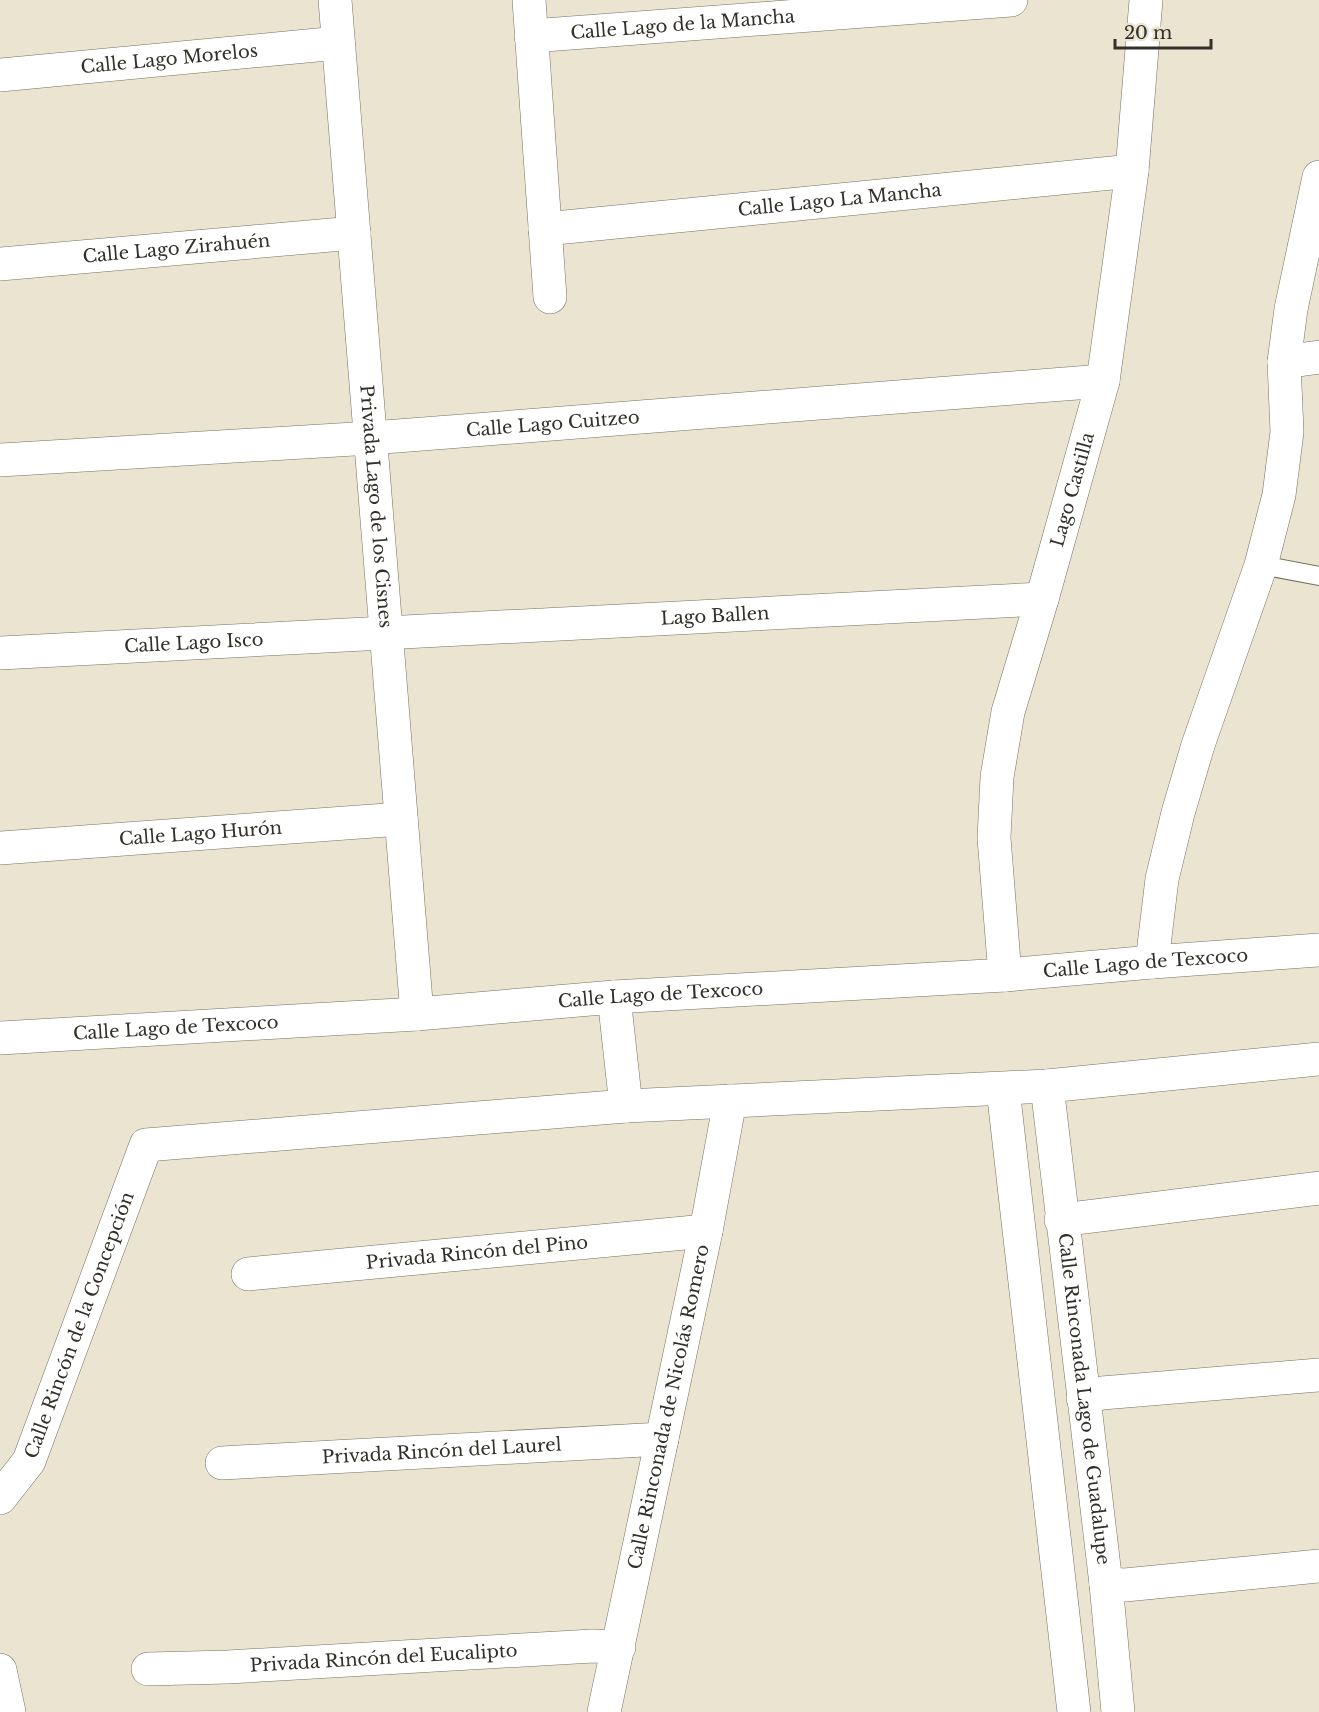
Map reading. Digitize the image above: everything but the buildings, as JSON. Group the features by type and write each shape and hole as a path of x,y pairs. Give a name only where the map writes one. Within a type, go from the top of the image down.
{"street":[{"name":"Privada Lago de los Cisnes","path":"335,0 417,1014"},
{"path":"529,0 550,297"},
{"name":"Calle Lago de la Mancha","path":"531,36 1011,0"},
{"name":"Lago Castilla","path":"1005,975 994,838 997,777 1008,712 1103,381 1132,171 1146,0"},
{"name":"Calle Lago Morelos","path":"0,75 338,43"},
{"name":"Calle Lago La Mancha","path":"545,229 1132,171"},
{"path":"1152,962 1162,879 1178,813 1198,745 1261,565 1279,495 1287,432 1284,362 1291,309 1319,177"},
{"name":"Calle Lago Zirahuén","path":"0,264 354,233"},
{"path":"1284,362 1319,357"},
{"name":"Calle Lago Cuitzeo","path":"0,460 370,438 1103,381"},
{"name":"Lago Ballen","path":"386,632 1042,599"},
{"name":"Calle Lago Isco","path":"0,653 303,639 386,632"},
{"name":"Calle Lago Hurón","path":"0,848 401,819"},
{"name":"Calle Lago de Texcoco","path":"0,1038 417,1014 614,997 1005,975 1319,950"},
{"path":"614,997 626,1106 1003,1089 1319,1059"},
{"name":"Calle Rinconada Lago de Guadalupe","path":"1047,1086 1061,1220 1106,1584 1118,1712"},
{"path":"1003,1089 1074,1712"},
{"name":"Calle Rinconada de Nicolás Romero","path":"604,1712 706,1231 730,1101"},
{"name":"Calle Rincón de la Concepción","path":"0,1498 29,1461 146,1145 626,1106"},
{"path":"1061,1220 1319,1188"},
{"name":"Privada Rincón del Pino","path":"248,1274 706,1231"},
{"path":"1083,1398 1102,1393 1319,1375"},
{"name":"Privada Rincón del Laurel","path":"222,1463 662,1439"},
{"path":"1106,1584 1125,1585 1319,1566"},
{"name":"Privada Rincón del Eucalipto","path":"148,1669 228,1667 593,1646 618,1647"},
{"path":"0,1670 9,1712"}],"lane":[{"path":"1261,565 1319,576"}]}
